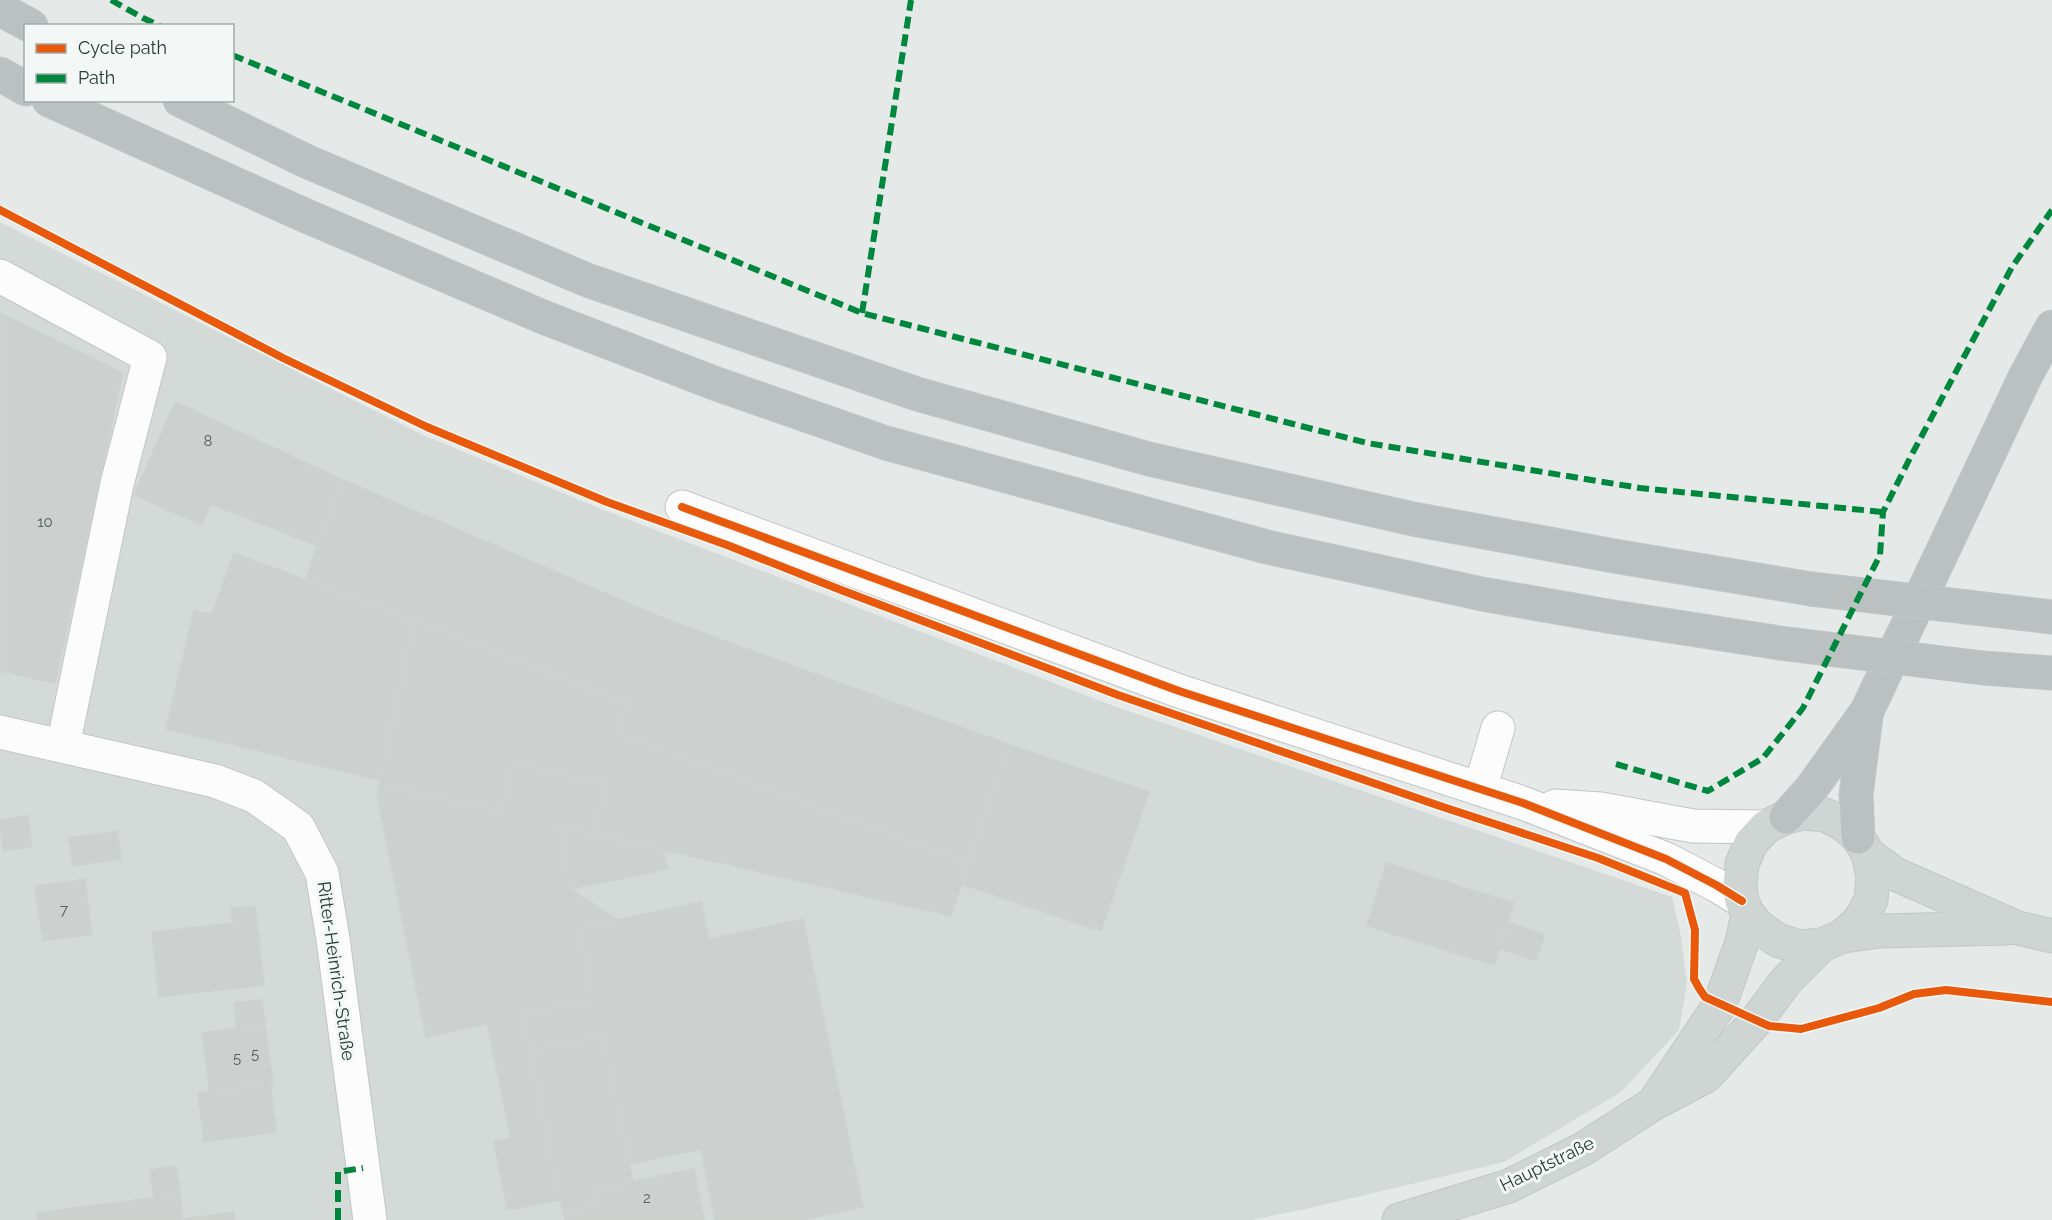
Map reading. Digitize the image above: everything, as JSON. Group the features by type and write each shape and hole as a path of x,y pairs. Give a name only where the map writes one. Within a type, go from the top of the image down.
{"highway":[{"path":"0,9 27,24"},
{"path":"0,74 24,88"},
{"path":"53,102 304,215 543,317 714,383 886,443 1267,548 1482,594 1780,643 1983,668 2052,673"},
{"path":"184,102 308,162 587,280 916,394 1149,459 1413,519 1620,557 1811,589 2052,618"},
{"path":"1776,822 1811,789 1867,711 2016,396 2052,327"},
{"path":"1863,845 1856,795 1867,711"}],"main road":[{"path":"2018,928 1880,931 1799,947 1777,940 1758,926 1745,908 1742,864 1751,843 1776,822 1805,813 1825,815 1843,824 1894,874 2018,928 2052,936"},
{"path":"1832,941 1860,921 1871,900 1873,876 1863,845"},
{"name":"Hauptstraße","path":"1653,1104 1720,1004 1742,942 1745,908"},
{"name":"Hauptstraße","path":"1399,1220 1509,1186 1583,1149 1653,1104 1706,1076 1756,1021 1786,981 1832,941"}],"street":[{"path":"0,276 150,357 117,484 63,746"},
{"path":"682,507 1179,691 1523,804 1666,859 1716,885 1745,908"},
{"path":"1480,789 1498,728"},
{"name":"Ritter-Heinrich-Straße","path":"0,732 215,781 254,796 298,827 322,873 333,939 370,1220"},
{"path":"1523,804 1601,809 1693,826 1776,822"}],"shaded area":[{"path":"0,222 423,435 601,509 1111,705 1672,897 1680,931 1687,983 1679,1030 1621,1092 1504,1162 1252,1220 0,1220"}],"building":[{"path":"0,313 123,373 55,683 0,671"},
{"path":"175,402 343,480 317,546 211,504 202,525 134,495"},
{"path":"343,480 663,618 1010,745 969,863 616,733 627,703 306,579"},
{"path":"234,553 414,620 380,780 166,729 194,611 212,614"},
{"path":"414,620 627,703 616,733 969,863 951,916 594,834 605,784 514,763 502,811 379,785"},
{"path":"1010,745 1149,792 1101,931 961,884"},
{"path":"514,763 605,784 594,834 559,827 571,889 618,920 579,928 594,999 522,1014 561,1200 507,1210 494,1141 511,1138 487,1024 426,1037 377,795 379,785 502,811"},
{"path":"28,816 32,847 3,851 0,820"},
{"path":"559,827 663,850 668,869 571,889"},
{"path":"117,831 121,859 73,866 69,838"},
{"path":"1386,863 1514,903 1494,965 1367,926"},
{"path":"85,879 92,934 43,941 35,886"},
{"path":"701,902 709,939 803,919 863,1207 803,1220 715,1220 701,1149 629,1164 603,1036 530,1052 522,1014 594,999 579,928"},
{"path":"255,906 264,985 159,997 152,932 233,923 231,908"},
{"path":"1507,922 1545,935 1536,961 1499,948"},
{"path":"262,1000 265,1024 237,1028 234,1003"},
{"path":"265,1024 273,1083 210,1092 202,1033"},
{"path":"603,1036 633,1182 592,1190 595,1205 563,1212 530,1052"},
{"path":"270,1084 276,1132 204,1142 198,1093"},
{"path":"176,1166 180,1194 154,1198 150,1170"},
{"path":"694,1169 704,1220 565,1220 563,1212 595,1205 592,1190"},
{"path":"180,1194 183,1220 38,1220 37,1213"},
{"path":"234,1212 235,1220 183,1220 183,1219"}],"marked path":[{"path":"111,0 156,24"},
{"path":"862,313 911,0"},
{"path":"234,56 862,313 1367,443 1640,488 1883,512"},
{"path":"1616,764 1708,791 1763,758 1803,708 1880,555 1883,512 2012,267 2052,210"},
{"path":"338,1220 338,1172 363,1168"}],"cycle path":[{"path":"0,210 283,358 427,427 607,502 727,545 1118,695 1598,858 1685,893 1695,930 1694,979 1699,988 1705,997 1769,1026 1801,1029 1879,1008 1914,994 1946,990 2052,1002"},
{"path":"682,507 1179,691 1523,803 1666,859 1742,901"}]}
